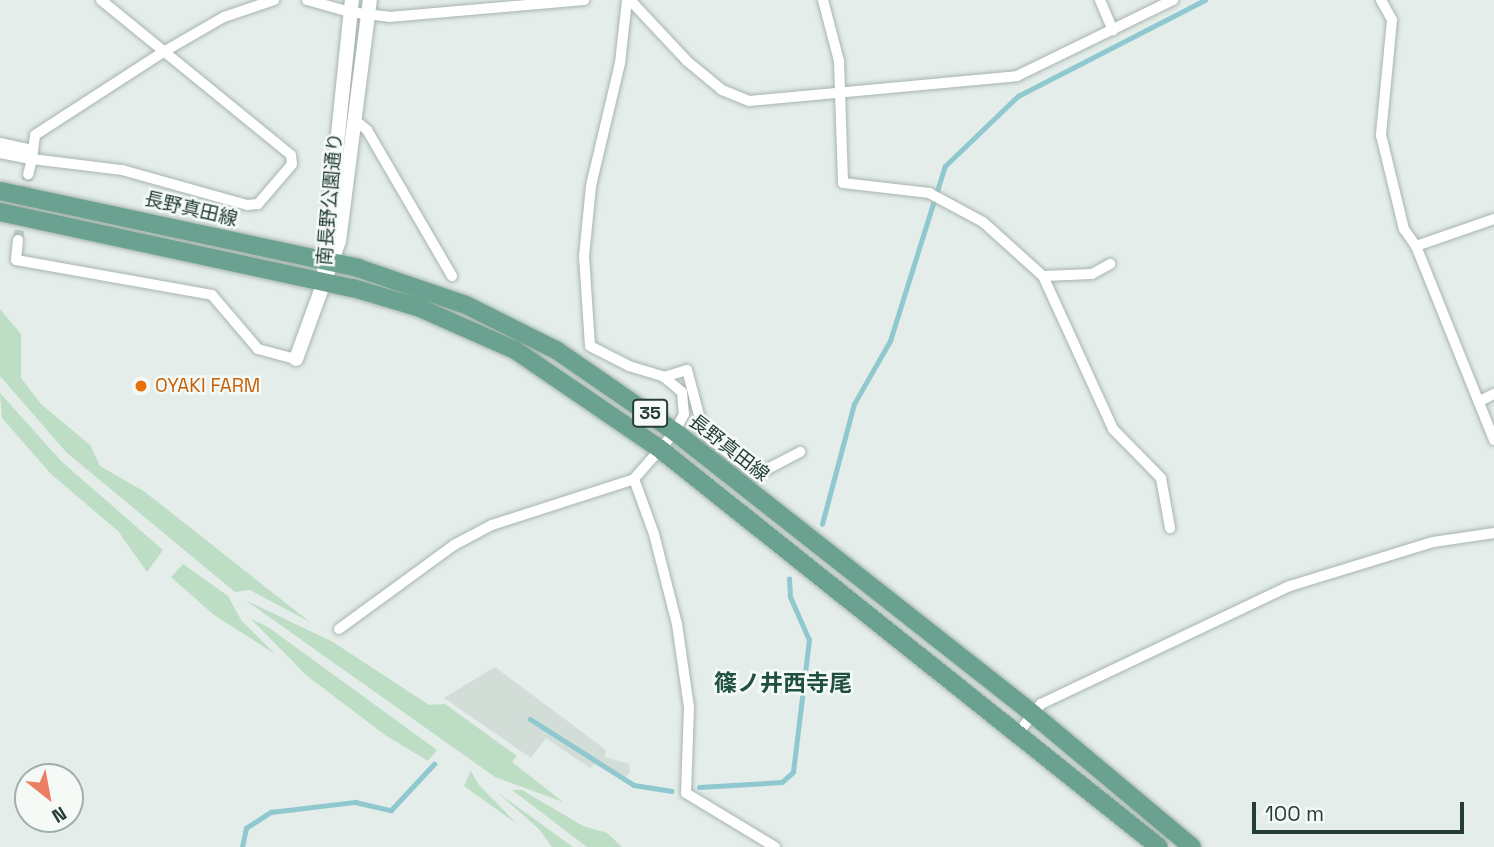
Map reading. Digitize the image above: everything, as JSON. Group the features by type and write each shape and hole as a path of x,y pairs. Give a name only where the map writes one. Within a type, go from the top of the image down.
{"main road":[{"name":"長野真田線","path":"0,191 329,261 429,291 509,325 585,367 675,432 698,440 1192,847"},
{"name":"35","path":"0,212 324,281 420,308 515,350 660,449 1019,732 1159,847"}],"street":[{"path":"0,153 32,155 122,170 258,204 292,164 291,155 101,0"},
{"path":"28,175 36,135 224,16 274,0"},
{"path":"307,0 351,6 368,16 583,0"},
{"name":"南長野公園通り","path":"296,359 329,261 355,120 370,0"},
{"path":"629,0 687,61 722,90 750,101 1017,76 1173,0"},
{"path":"629,0 587,228 584,256 590,346 629,366 664,377 689,398"},
{"path":"823,0 839,61 843,183 933,195 983,222 1043,276 1057,297 1086,376 1113,429 1161,478 1170,528"},
{"path":"1100,0 1113,30"},
{"path":"1381,0 1392,20 1381,135 1404,229 1416,246 1494,440"},
{"name":"南長野公園通り","path":"329,261 351,6"},
{"path":"355,120 367,130 452,276"},
{"path":"0,142 32,155"},
{"path":"1416,246 1494,219"},
{"path":"19,240 16,260 212,295 258,349 296,359"},
{"path":"1043,276 1092,275 1110,264"},
{"path":"664,377 687,370 689,398 698,440"},
{"path":"1480,401 1494,394"},
{"path":"339,629 454,545 483,530 634,479 675,432 689,398"},
{"path":"751,481 800,452"},
{"path":"634,479 654,534 677,624 689,707 686,793 775,847"},
{"path":"1019,732 1041,704 1290,586 1433,542 1494,533"}],"shaded area":[{"path":"495,667 606,750 605,757 629,764 630,772 623,781 595,764 590,768 546,738 531,758 444,698"}],"green space":[{"path":"0,309 21,334 21,378 41,404 90,445 100,466 145,492 310,622 250,590 235,592 67,453 0,376"},
{"path":"0,393 61,461 163,550 147,572 118,531 51,474 2,418"},
{"path":"183,564 228,596 241,620 275,654 214,615 171,577"},
{"path":"245,600 333,642 429,705 445,704 517,756 512,762 563,802 495,777"},
{"path":"251,619 268,627 437,750 428,761 385,735 306,675"},
{"path":"471,771 479,785 517,824 464,786"},
{"path":"512,790 522,790 583,826 607,833 622,847 587,847"},
{"path":"497,792 573,847 552,847 539,829"}],"waterway":[{"path":"822,524 854,404 890,341 945,166 1018,96 1205,0"},
{"path":"699,787 782,782 793,772 809,640 790,597 789,579"},
{"path":"530,719 634,785 672,791"},
{"path":"242,847 246,828 271,812 355,802 391,810 434,764"}],"tunnel":[{"path":"18,240 28,175"}],"place":[{"name":"OYAKI FARM","path":"141,386"}],"district":[{"name":"篠ノ井西寺尾","path":"783,683"}]}
